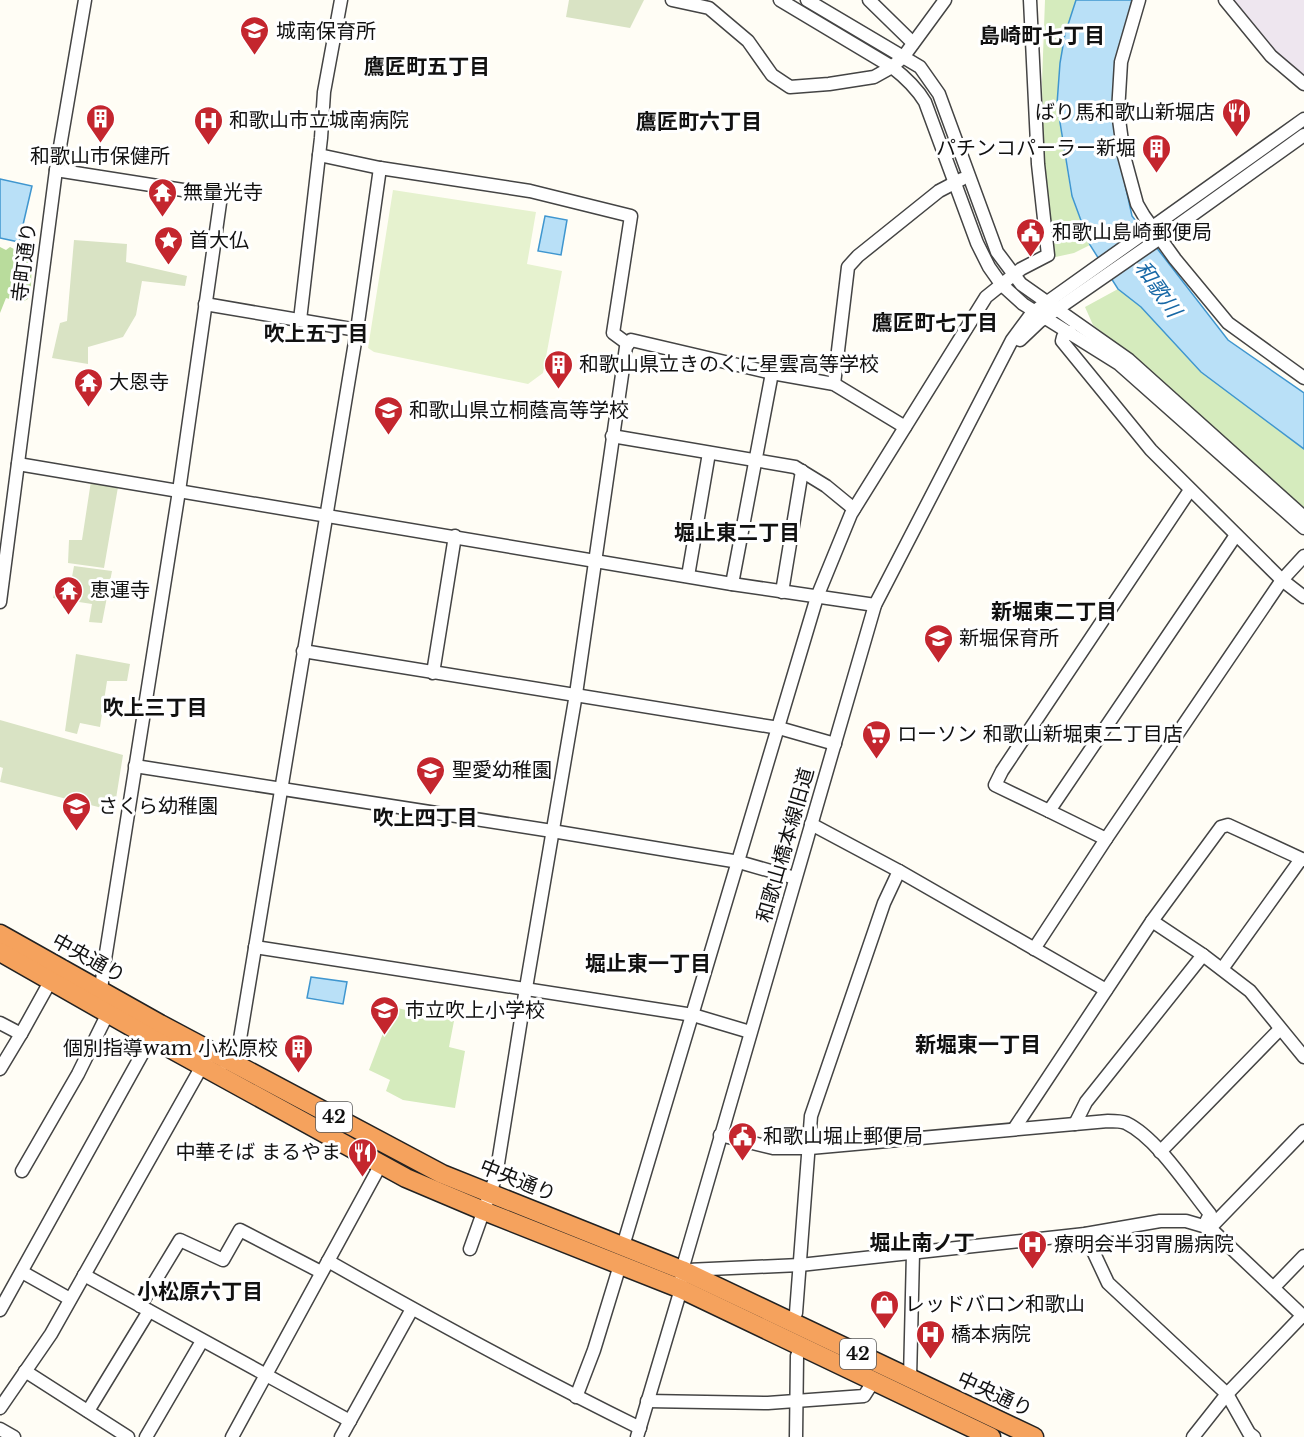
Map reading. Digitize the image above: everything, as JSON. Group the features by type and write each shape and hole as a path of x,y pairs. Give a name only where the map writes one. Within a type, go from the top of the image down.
{"highway":[{"name":"中央通り","path":"0,934 487,1202 620,1265 681,1289 800,1348 991,1437"},
{"name":"中央通り","path":"0,952 406,1178 623,1246 682,1270 1034,1437"}],"street":[{"name":"寺町通り","path":"0,602 56,170 85,0"},
{"path":"300,320 324,92 341,0"},
{"path":"672,0 708,8 748,41 772,75 790,87 874,77 892,67 904,56 945,0"},
{"path":"780,0 892,67 919,91 977,243 989,267 1011,295 1119,364 1304,528"},
{"path":"807,0 920,67 939,94 997,252 1021,284 1129,360 1304,517"},
{"path":"869,0 913,43"},
{"path":"623,1246 817,597 854,509 986,297 1021,268 1048,255 1038,164 1030,0"},
{"path":"1139,0 1121,62 1118,112 1124,156 1137,204 1158,240 1228,323 1304,378"},
{"path":"1225,0 1270,56 1304,84"},
{"name":"和歌山橋本線旧道","path":"1071,294 1150,229 1304,119"},
{"name":"和歌山橋本線旧道","path":"638,1432 681,1289 682,1270 720,1135 875,605 966,428 1018,343 1040,314 1158,240 1304,135"},
{"path":"319,155 380,168 530,191 631,216 613,333 628,344"},
{"path":"0,1408 51,1334 202,1066 232,1062 239,1045 357,330 380,168"},
{"path":"22,1171 78,1074 108,1013 101,991 179,491 221,196 56,170"},
{"path":"834,384 848,267 858,256 939,191 968,176"},
{"path":"205,304 357,330"},
{"path":"1070,332 1062,341 1151,450 1282,580 1304,597"},
{"path":"470,1250 496,1176 576,694 626,346 631,340 772,373 834,384 905,427"},
{"path":"732,584 772,373"},
{"path":"612,436 795,467 826,486 854,509"},
{"path":"688,576 709,453"},
{"path":"18,464 732,584 875,605"},
{"path":"782,592 802,471"},
{"path":"1106,839 995,785 1002,771 1190,490"},
{"path":"1049,811 1236,535"},
{"path":"433,673 455,536"},
{"path":"1034,950 1106,839 1282,580 1304,556"},
{"path":"303,651 779,728 834,744"},
{"path":"135,766 739,862 795,879"},
{"path":"811,824 899,871 1106,990"},
{"path":"1014,1129 1152,921 1221,827 1228,825 1303,859 1222,969"},
{"path":"789,1322 796,1313 811,1116 884,903 899,871"},
{"path":"1152,921 1250,991 1304,1057"},
{"path":"255,947 693,1015 750,1032"},
{"path":"1075,1124 1086,1102 1203,956"},
{"path":"0,1069 51,980"},
{"path":"0,1023 21,1034"},
{"path":"1160,1152 1280,1029"},
{"path":"0,1310 152,1038"},
{"path":"720,1135 773,1148 810,1148 1108,1121 1124,1122 1139,1131 1160,1152 1210,1214 1207,1227"},
{"path":"1207,1227 1304,1131"},
{"path":"231,1437 381,1164"},
{"path":"682,1270 800,1265 1085,1234 1160,1221 1186,1221 1207,1227 1303,1316 1227,1394 1193,1437"},
{"path":"88,1411 180,1240 223,1260 240,1230 325,1267 411,1309 638,1432"},
{"path":"1085,1234 1108,1283 1227,1394 1249,1433 1254,1437"},
{"path":"910,1379 913,1253"},
{"path":"1274,1287 1304,1256"},
{"path":"576,1397 594,1350 620,1265"},
{"path":"22,1272 70,1299"},
{"path":"84,1275 350,1421"},
{"path":"341,1437 411,1309"},
{"path":"146,1437 202,1341"},
{"path":"796,1437 796,1356 800,1348"},
{"path":"25,1371 128,1437"},
{"path":"647,1401 796,1402 864,1396 873,1382"},
{"path":"0,1429 14,1437"}],"shaded area":[{"path":"1230,0 1304,0 1304,77 1281,61"}],"green space":[{"path":"569,0 644,0 630,28 566,17"},
{"path":"1045,0 1076,0 1065,34 1057,104 1071,195 1090,245 1074,253 1051,258 1043,138 1042,82"},
{"path":"393,190 536,212 527,264 562,271 543,373 528,384 374,352 368,348"},
{"path":"74,240 127,244 126,262 187,276 185,286 142,281 136,315 123,337 88,347 88,364 52,358 60,323 67,321"},
{"path":"0,247 6,250 10,247 16,250 22,258 32,258 28,299 22,302 6,298 0,313"},
{"path":"1118,289 1141,307 1201,372 1304,449 1304,510 1142,363 1093,325 1085,307"},
{"path":"91,481 118,487 104,568 68,563 69,540 82,540"},
{"path":"74,566 112,571 102,623 89,622 92,604 53,598 56,586 70,588"},
{"path":"76,654 130,664 127,681 107,681 100,727 80,723 77,734 65,731"},
{"path":"0,720 123,755 114,811 0,782 3,768 0,767"},
{"path":"393,1007 454,1021 449,1047 465,1051 455,1108 403,1100 386,1091 390,1080 369,1070"}],"water":[{"name":"和歌川","path":"1076,0 1132,0 1115,73 1113,114 1132,216 1228,340 1304,393 1304,449 1201,372 1141,307 1118,289 1090,245 1072,196 1057,104 1065,34"},
{"path":"0,179 32,186 19,242 0,238"},
{"path":"545,216 567,220 561,255 538,251"},
{"path":"311,977 347,982 343,1004 307,998"}],"place":[{"name":"城南保育所","path":"255,56"},
{"name":"ばり馬和歌山新堀店","path":"1236,138"},
{"name":"和歌山市保健所","path":"100,144"},
{"name":"和歌山市立城南病院","path":"208,146"},
{"name":"パチンコパーラー新堀","path":"1157,174"},
{"name":"無量光寺","path":"162,218"},
{"name":"和歌山島崎郵便局","path":"1031,258"},
{"name":"首大仏","path":"168,266"},
{"name":"和歌山県立きのくに星雲高等学校","path":"558,390"},
{"name":"大恩寺","path":"88,408"},
{"name":"和歌山県立桐蔭高等学校","path":"388,436"},
{"name":"恵運寺","path":"69,616"},
{"name":"新堀保育所","path":"938,664"},
{"name":"ローソン 和歌山新堀東二丁目店","path":"876,760"},
{"name":"聖愛幼稚園","path":"431,796"},
{"name":"さくら幼稚園","path":"77,832"},
{"name":"市立吹上小学校","path":"384,1036"},
{"name":"個別指導wam 小松原校","path":"299,1074"},
{"name":"和歌山堀止郵便局","path":"742,1162"},
{"name":"中華そば まるやま","path":"362,1178"},
{"name":"療明会半羽胃腸病院","path":"1033,1270"},
{"name":"レッドバロン和歌山","path":"884,1330"},
{"name":"橋本病院","path":"930,1360"}],"district":[{"name":"島崎町七丁目","path":"1042,36"},
{"name":"鷹匠町五丁目","path":"427,67"},
{"name":"鷹匠町六丁目","path":"699,122"},
{"name":"鷹匠町七丁目","path":"935,323"},
{"name":"吹上五丁目","path":"316,334"},
{"name":"堀止東二丁目","path":"737,533"},
{"name":"新堀東二丁目","path":"1054,612"},
{"name":"吹上三丁目","path":"155,708"},
{"name":"吹上四丁目","path":"425,818"},
{"name":"堀止東一丁目","path":"648,964"},
{"name":"新堀東一丁目","path":"978,1045"},
{"name":"堀止南ノ丁","path":"922,1243"},
{"name":"小松原六丁目","path":"200,1292"}]}
